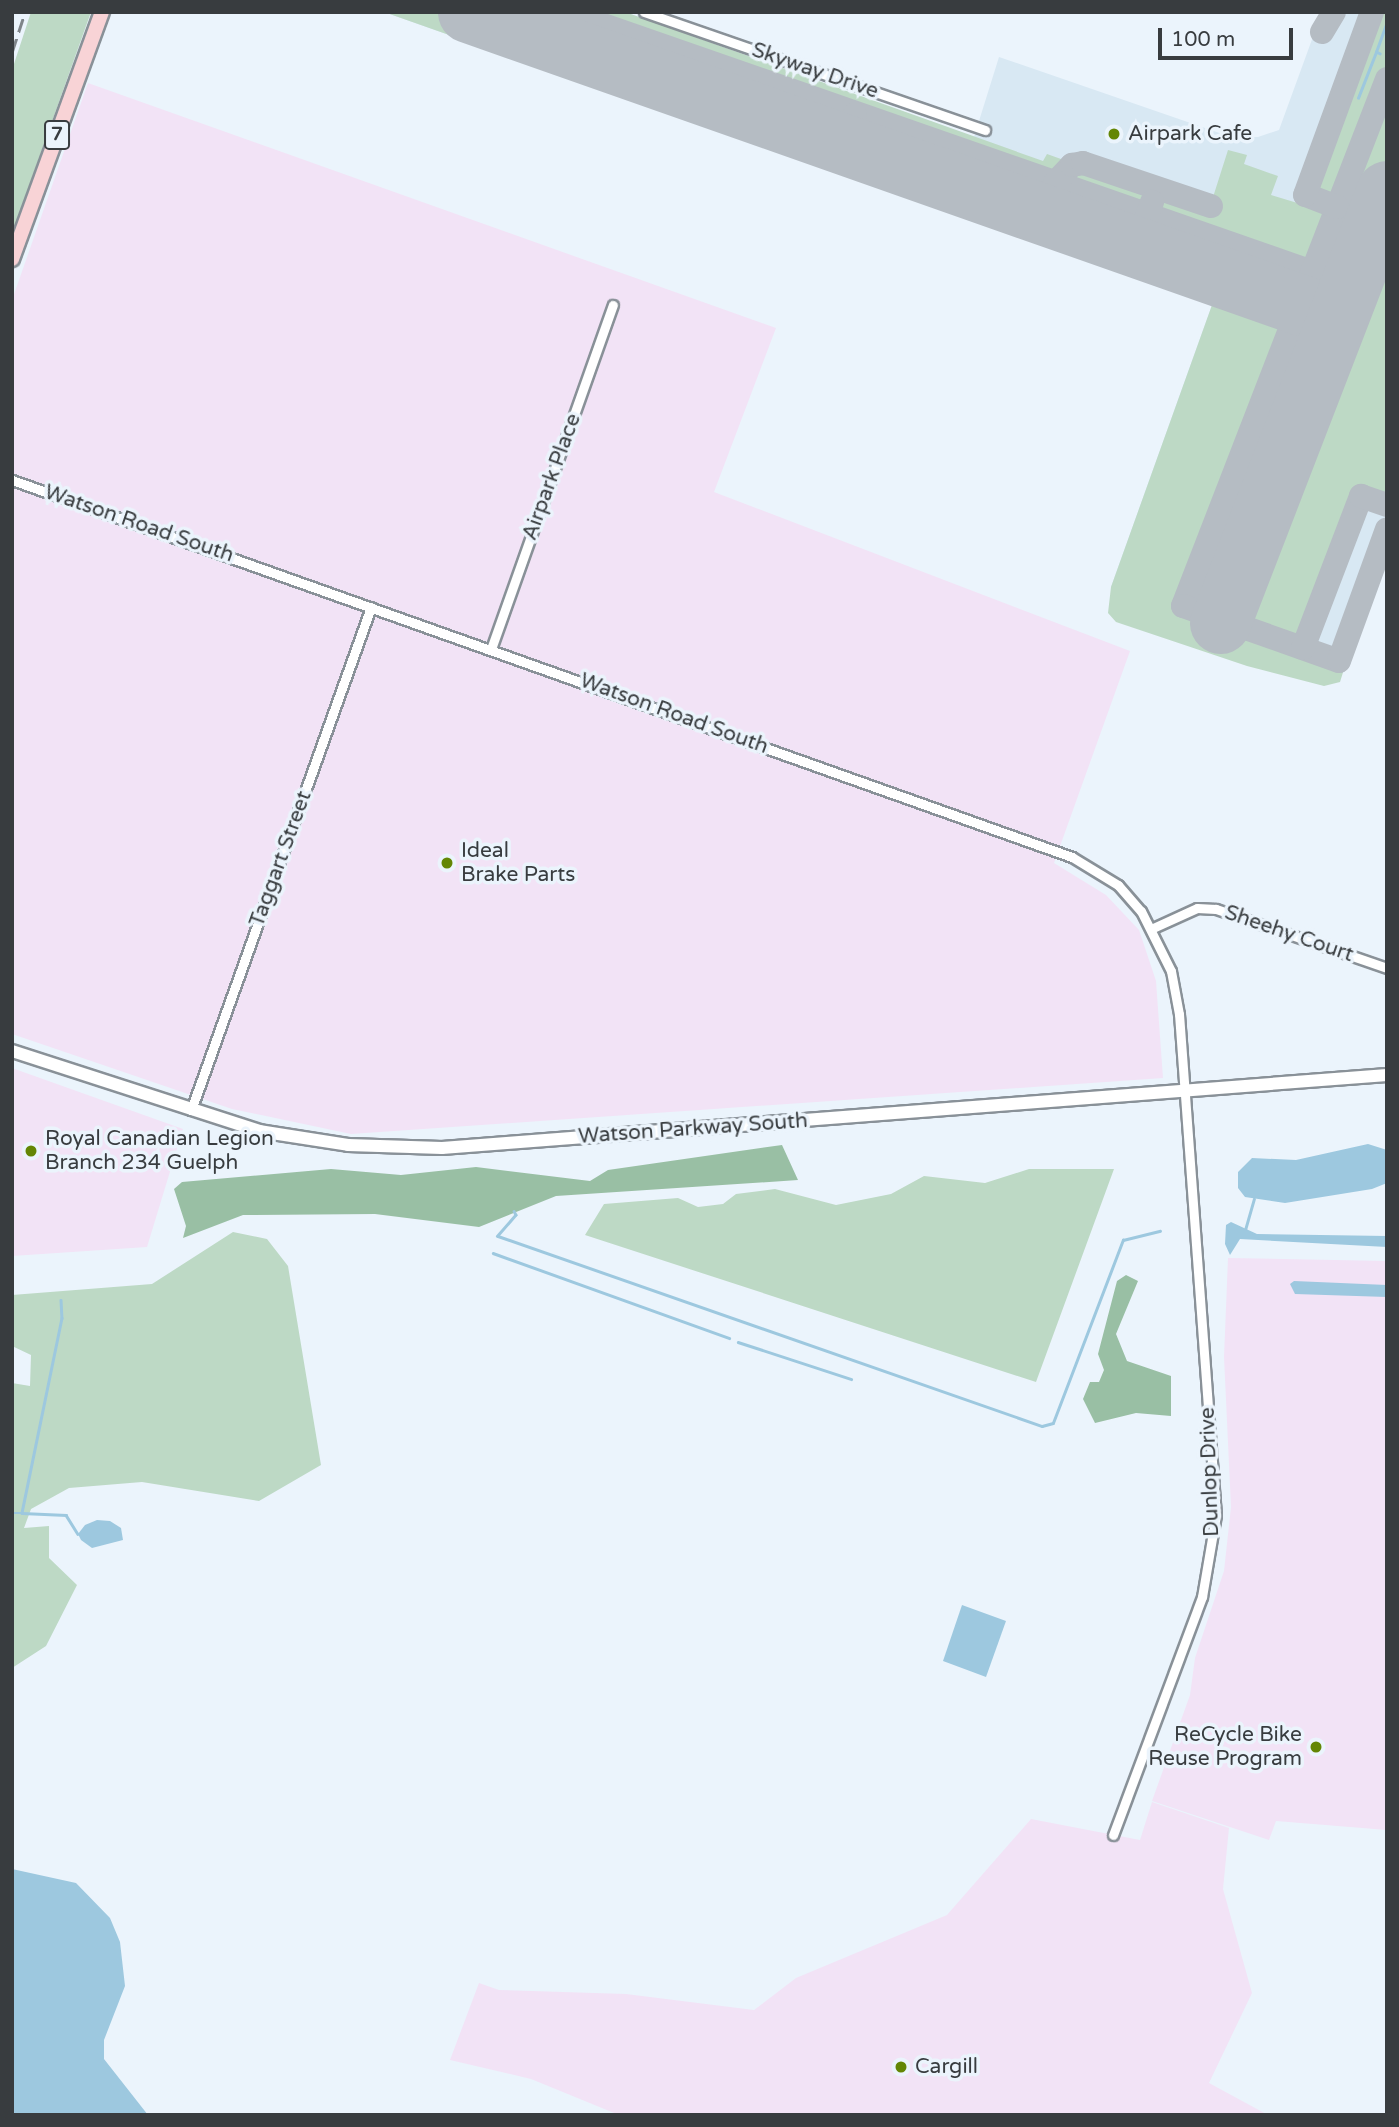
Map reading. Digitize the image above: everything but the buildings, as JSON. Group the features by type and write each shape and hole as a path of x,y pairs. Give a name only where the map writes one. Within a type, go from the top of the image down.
{"main road":[{"name":"7","path":"12,259 102,12"},
{"name":"Watson Parkway South","path":"12,1051 259,1131 348,1145 442,1148 1185,1093 1387,1075"}],"street":[{"name":"Skyway Drive","path":"644,12 985,130"},
{"name":"Airpark Place","path":"491,649 613,306"},
{"name":"Watson Road South","path":"12,480 1072,857 1118,886 1153,928 1171,971 1185,1093"},
{"name":"Taggart Street","path":"191,1110 371,607"},
{"name":"Sheehy Court","path":"1153,928 1197,908 1216,909 1387,968"},
{"name":"Dunlop Drive","path":"1113,1835 1174,1675 1212,1555 1215,1497 1185,1093"}],"shaded area":[{"path":"384,12 625,12 974,137 999,57 1231,137 1258,137 1279,130 1322,12 1387,12 1387,554 1344,670 1111,587 1212,305"},
{"path":"88,83 776,328 714,492 1130,651 1054,863 1106,895 1139,930 1156,981 1163,1078 351,1134 232,1109 12,1034 12,300"},
{"path":"12,1068 183,1129 147,1247 12,1256"},
{"path":"1228,1258 1387,1261 1387,1830 1276,1821 1269,1840 1152,1801 1190,1695 1195,1658 1224,1571 1231,1507 1224,1357"},
{"path":"1152,1802 1229,1828 1223,1889 1252,1993 1209,2083 1268,2115 619,2115 531,2079 450,2060 479,1983 499,1990 626,1994 754,2010 796,1978 947,1915 1031,1819 1140,1840"}],"green space":[{"path":"31,12 91,12 12,234 12,70"},
{"path":"384,12 625,12 1043,161 1047,154 1075,164 1073,171 1207,216 1228,150 1247,155 1244,164 1278,176 1271,195 1304,205 1375,12 1387,12 1387,500 1358,491 1299,650 1345,666 1340,682 1324,686 1247,666 1116,622 1108,613 1111,587 1212,305"},
{"path":"782,1145 798,1180 556,1196 479,1227 375,1214 243,1215 183,1238 186,1226 174,1189 182,1182 331,1169 401,1175 476,1167 590,1181 608,1170"},
{"path":"1029,1169 1114,1169 1036,1382 585,1235 604,1204 678,1198 698,1207 723,1204 736,1194 775,1189 836,1205 891,1194 924,1176 985,1183"},
{"path":"233,1232 267,1239 288,1266 321,1465 259,1501 142,1482 69,1488 31,1509 24,1528 49,1526 49,1558 77,1585 46,1646 12,1668 12,1383 30,1386 31,1355 12,1346 12,1295 152,1284"},
{"path":"1126,1275 1138,1281 1116,1334 1127,1361 1171,1376 1171,1416 1136,1413 1095,1423 1083,1399 1090,1382 1099,1382 1104,1370 1098,1354 1117,1281"}],"water":[{"path":"1368,1144 1387,1150 1387,1183 1372,1189 1285,1203 1245,1197 1238,1188 1238,1172 1252,1158 1296,1160"},
{"path":"1231,1222 1257,1234 1387,1236 1387,1247 1240,1239 1230,1255 1225,1244 1226,1225"},
{"path":"1294,1281 1387,1285 1387,1297 1295,1294 1290,1284"},
{"path":"97,1520 110,1521 121,1528 123,1540 92,1548 81,1540 78,1534 85,1525"},
{"path":"962,1605 1006,1621 986,1677 943,1661"},
{"path":"12,1869 76,1883 110,1918 120,1942 125,1986 104,2040 104,2059 148,2115 12,2115"}],"waterway":[{"path":"1380,54 1376,52 1387,22"},
{"path":"1358,98 1376,52"},
{"path":"1245,1230 1254,1199"},
{"path":"514,1211 516,1215 498,1236 1042,1426 1053,1423 1123,1240 1160,1231"},
{"path":"493,1253 729,1338"},
{"path":"61,1300 62,1318 22,1513 66,1515 78,1534"},
{"path":"738,1342 851,1379"},
{"path":"12,1513 22,1513"}],"taxiway":[{"path":"566,12 1312,272"},
{"path":"1322,32 1334,12"},
{"path":"1337,207 1305,195 1372,12"},
{"path":"1387,79 1183,606 1339,661 1387,529"},
{"path":"843,144 855,114"},
{"path":"1055,183 1072,165 1083,163 1211,206"},
{"path":"1136,247 1152,202"},
{"path":"1375,221 1387,225"},
{"path":"1303,648 1361,496 1387,505"}],"runway":[{"path":"468,12 1304,306"},
{"path":"1220,623 1387,191"}],"railway":[{"path":"12,52 25,12"}],"place":[{"name":"Airpark Cafe","path":"1114,134"},
{"name":"Ideal Brake Parts","path":"447,863"},
{"name":"Royal Canadian Legion Branch 234 Guelph","path":"31,1151"},
{"name":"ReCycle Bike Reuse Program","path":"1316,1747"},
{"name":"Cargill","path":"901,2067"}]}
